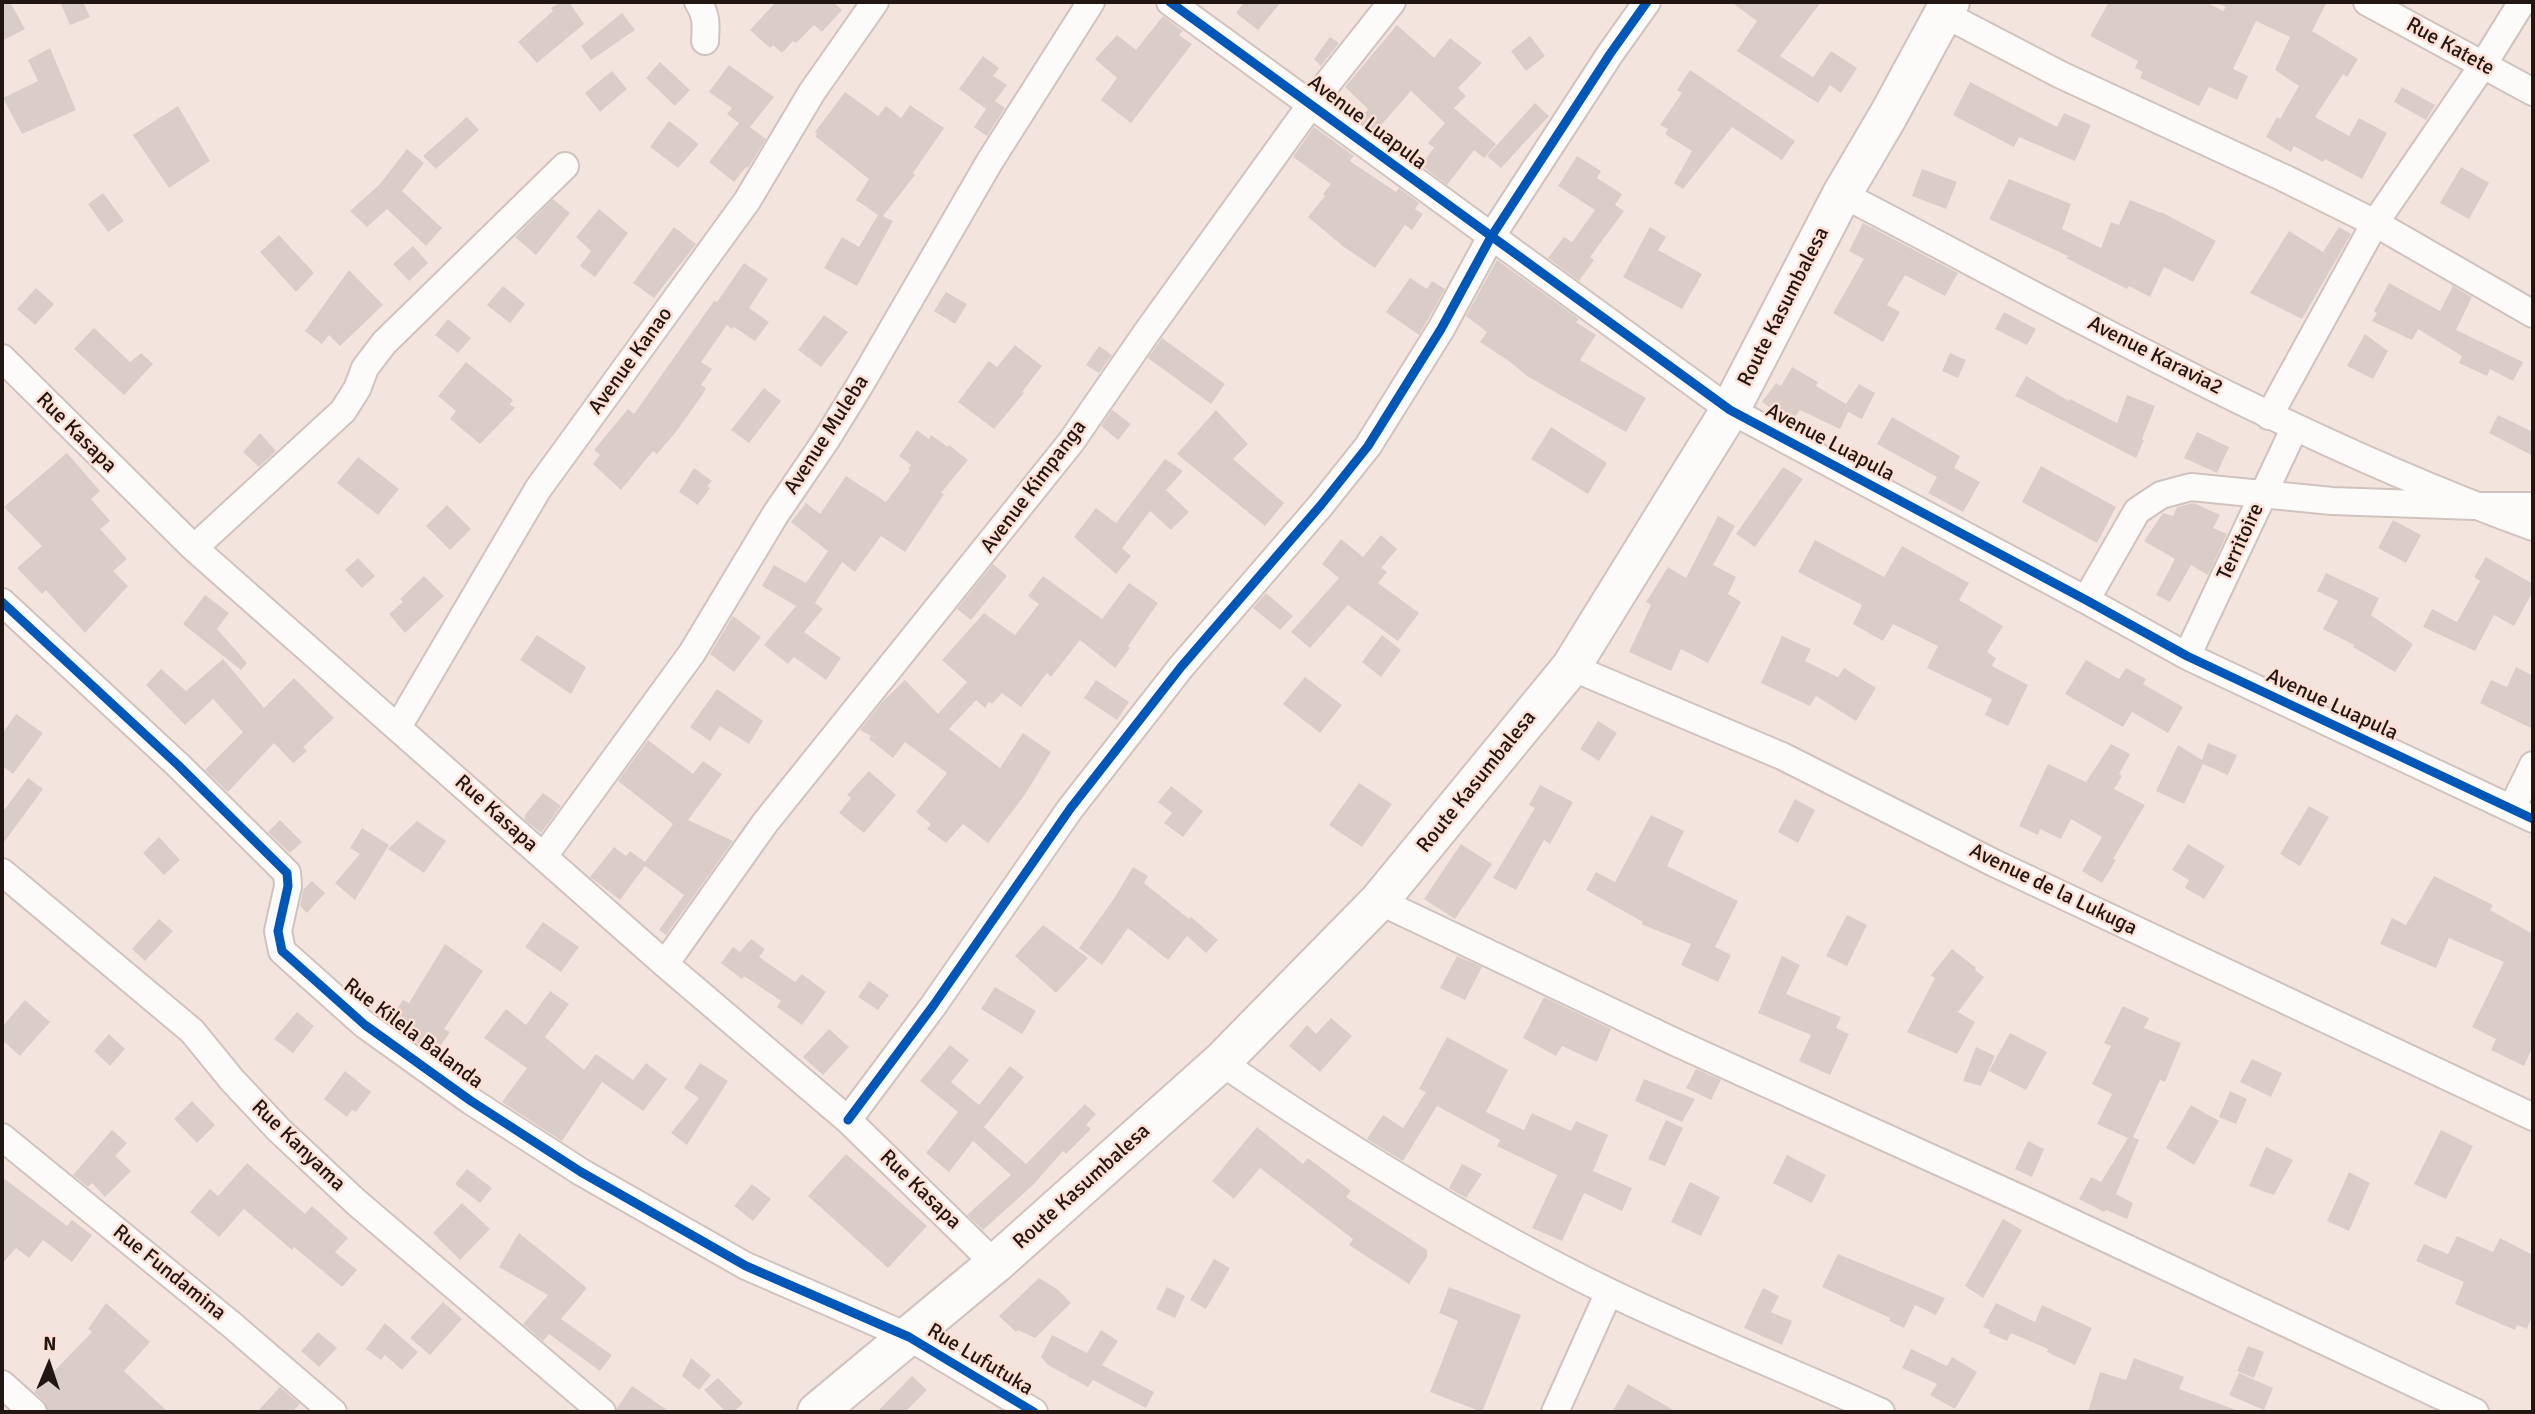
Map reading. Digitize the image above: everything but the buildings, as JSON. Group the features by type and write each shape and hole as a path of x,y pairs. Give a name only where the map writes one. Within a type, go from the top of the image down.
{"highway":[{"name":"Route Kasumbalesa","path":"817,1412 995,1264 1221,1062 1379,901 1571,667 1730,410 1842,194 1946,8"}],"street":[{"path":"698,2 705,11 705,41"},
{"name":"Avenue Kanao","path":"398,727 538,489 747,201 812,92 875,2"},
{"name":"Avenue Muleba","path":"544,856 692,653 775,515 860,385 990,161 1091,2"},
{"name":"Avenue Luapula","path":"1170,2 1730,410 2187,656 2522,813"},
{"name":"Avenue Kimpanga","path":"665,964 765,823 1071,442 1312,103 1392,2"},
{"path":"848,1120 933,1006 1070,809 1181,667 1321,505 1368,446 1441,328 1491,237 1609,54 1647,2"},
{"name":"Rue Katete","path":"2367,2 2533,92"},
{"path":"2269,416 2375,223 2483,65 2522,2"},
{"path":"1946,8 2061,75 2375,223 2533,314"},
{"path":"194,548 343,411 357,389 365,368 384,343 565,166"},
{"name":"Avenue Karavia2","path":"1842,194 2269,416 2474,506"},
{"name":"Rue Kasapa","path":"2,358 194,548 665,964 848,1120 995,1264"},
{"name":"Territoire","path":"2187,656 2295,427"},
{"path":"2086,600 2137,511 2161,495 2191,487 2332,501 2533,506"},
{"path":"2474,506 2533,527"},
{"name":"Rue Kilela Balanda","path":"2,602 178,765 287,873 288,886 278,931 282,951 365,1025 471,1101 580,1172 746,1266 909,1337"},
{"name":"Avenue de la Lukuga","path":"1571,667 1782,756 1993,863 2533,1117"},
{"path":"2522,813 2533,765"},
{"name":"Rue Kanyama","path":"2,872 192,1031 232,1080 279,1130 356,1202 602,1412"},
{"path":"1379,901 1677,1043 2049,1212 2475,1412"},
{"path":"1221,1062 1293,1112 1411,1186 1609,1292 1881,1412"},
{"name":"Rue Fundamina","path":"2,1137 233,1325 333,1412"},
{"path":"1555,1412 1609,1292"},
{"name":"Rue Lufutuka","path":"909,1337 1034,1412"},
{"path":"2,1384 33,1412"}],"cycle path":[{"path":"1170,2 1730,410 2187,656 2533,819"},
{"path":"848,1120 933,1006 1070,809 1181,667 1321,505 1368,446 1441,329 1491,237 1647,2"},
{"path":"2,602 178,765 287,873 288,886 278,931 282,951 365,1025 471,1101 581,1172 746,1266 909,1337 1034,1412"}]}
